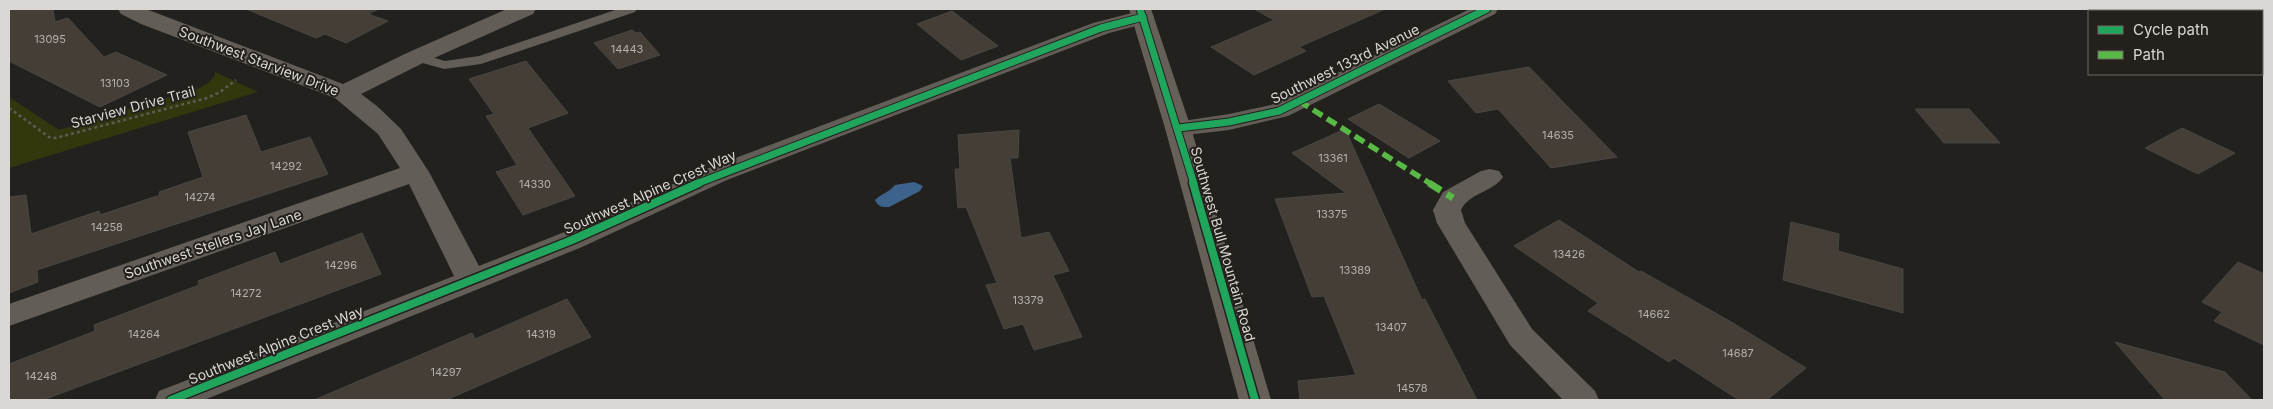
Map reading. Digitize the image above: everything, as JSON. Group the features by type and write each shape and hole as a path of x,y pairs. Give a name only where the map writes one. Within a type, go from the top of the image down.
{"main road":[{"name":"Southwest Bull Mountain Road","path":"1141,13 1178,128 1254,400"}],"street":[{"name":"Southwest Starview Drive","path":"129,9 149,19 344,93 368,110 388,129 416,172 471,280"},
{"path":"344,93 417,57 525,9"},
{"name":"Southwest 133rd Avenue","path":"1178,128 1229,122 1279,111 1472,11"},
{"name":"Southwest Alpine Crest Way","path":"172,400 223,390 471,280 572,240 727,170 1141,13"},
{"name":"Southwest Stellers Jay Lane","path":"9,316 416,172"},
{"path":"1490,176 1453,198 1447,210 1451,224 1521,337 1582,400"}],"lane":[{"path":"417,57 444,65 480,60 630,9"}],"green space":[{"path":"215,72 258,92 9,168 9,97 59,130 197,89 208,83 215,76"}],"water":[{"path":"914,182 923,186 920,191 889,207 877,204 875,200 895,185"}],"building":[{"path":"9,9 53,9 55,22 68,18 104,57 116,52 167,75 100,107 9,61"},
{"path":"246,9 379,9 368,14 388,21 346,43 325,34 316,38"},
{"path":"1254,9 1385,9 1299,47 1306,51 1254,75 1211,47 1274,20"},
{"path":"952,11 998,46 961,60 917,24"},
{"path":"632,30 636,33 640,32 660,55 618,69 594,43"},
{"path":"526,61 568,113 528,128 575,196 523,215 496,172 517,165 486,116 494,114 469,79"},
{"path":"1529,67 1617,157 1551,168 1498,109 1476,113 1448,81"},
{"path":"1379,104 1440,141 1409,158 1348,119"},
{"path":"1915,109 1969,109 2000,143 1944,143"},
{"path":"246,115 261,152 310,137 328,174 37,270 38,282 9,293 9,197 26,195 31,234 99,211 100,215 160,195 159,192 203,177 188,132"},
{"path":"2182,128 2235,153 2198,174 2145,148"},
{"path":"1345,129 1422,300 1425,299 1477,400 1300,400 1298,381 1356,375 1324,296 1312,297 1275,199 1346,193 1292,153"},
{"path":"1019,130 1018,158 1010,158 1021,238 1049,232 1069,271 1053,275 1082,337 1034,350 1023,324 1004,329 986,285 997,283 966,207 958,208 955,169 960,169 958,135"},
{"path":"1559,220 1639,272 1641,271 1733,323 1806,368 1767,400 1739,400 1674,358 1669,362 1588,311 1598,303 1514,246"},
{"path":"1791,222 1839,234 1838,251 1903,269 1903,313 1783,280"},
{"path":"362,233 381,274 43,400 9,400 9,364 95,331 94,325 199,285 198,281 275,252 280,264"},
{"path":"2238,262 2264,274 2264,345 2214,321 2222,312 2202,302"},
{"path":"567,299 591,337 446,400 314,400 472,333 475,339"},
{"path":"2115,342 2225,372 2252,400 2165,400"}],"marked path":[{"path":"1299,101 1453,198"}],"cycle path":[{"path":"1140,9 1178,128 1255,400"},
{"path":"1178,128 1229,122 1279,111 1487,9"},
{"path":"171,400 572,240 718,174 1101,28 1143,17"}]}
